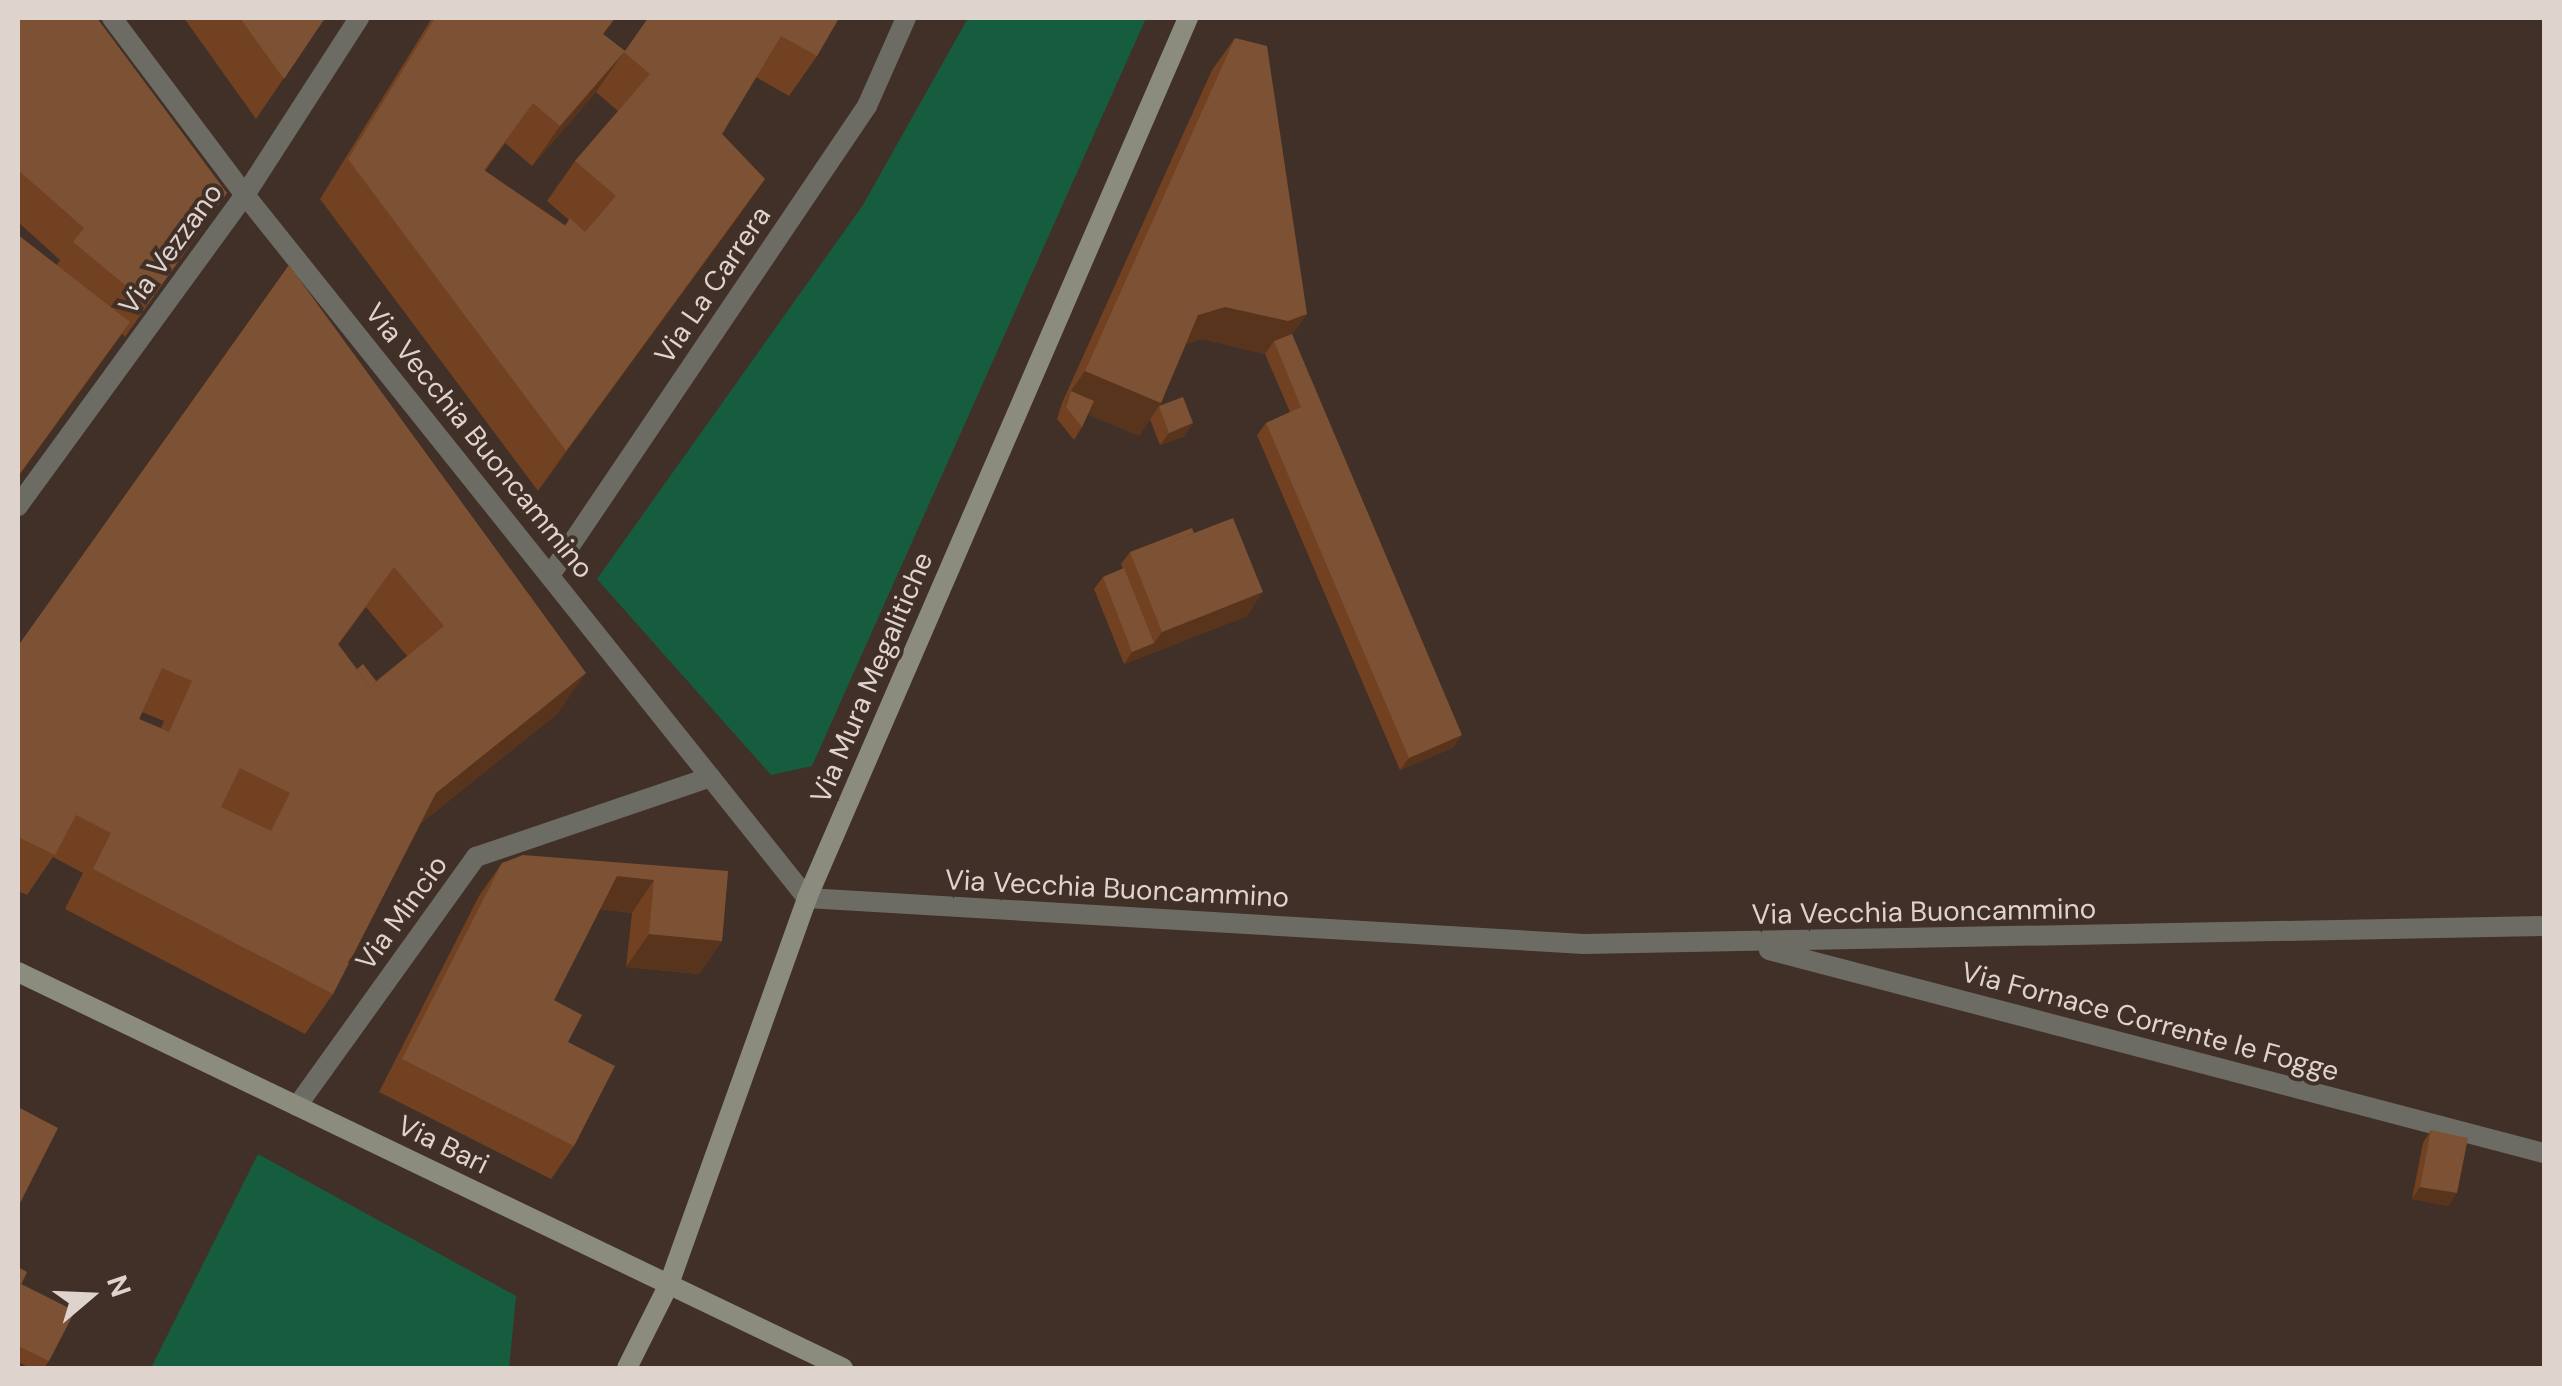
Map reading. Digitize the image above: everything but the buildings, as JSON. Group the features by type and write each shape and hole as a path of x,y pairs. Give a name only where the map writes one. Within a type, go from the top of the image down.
{"main road":[{"name":"Via Mura Megalitiche","path":"627,1368 669,1284 807,898 1188,18"},
{"name":"Via Bari","path":"18,972 844,1368"}],"street":[{"name":"Via Vecchia Buoncammino","path":"112,18 245,195 807,898 1584,944 2544,926"},
{"name":"Via Vezzano","path":"18,506 245,195 360,18"},
{"name":"Via La Carrera","path":"551,574 867,106 906,18"},
{"name":"Via Mincio","path":"298,1106 476,857 711,777"},
{"name":"Via Fornace Corrente le Fogge","path":"1742,943 2544,1153"}],"green space":[{"path":"968,18 1146,18 812,766 771,775 597,579 863,205"},
{"path":"258,1154 516,1296 509,1368 151,1368"}]}
